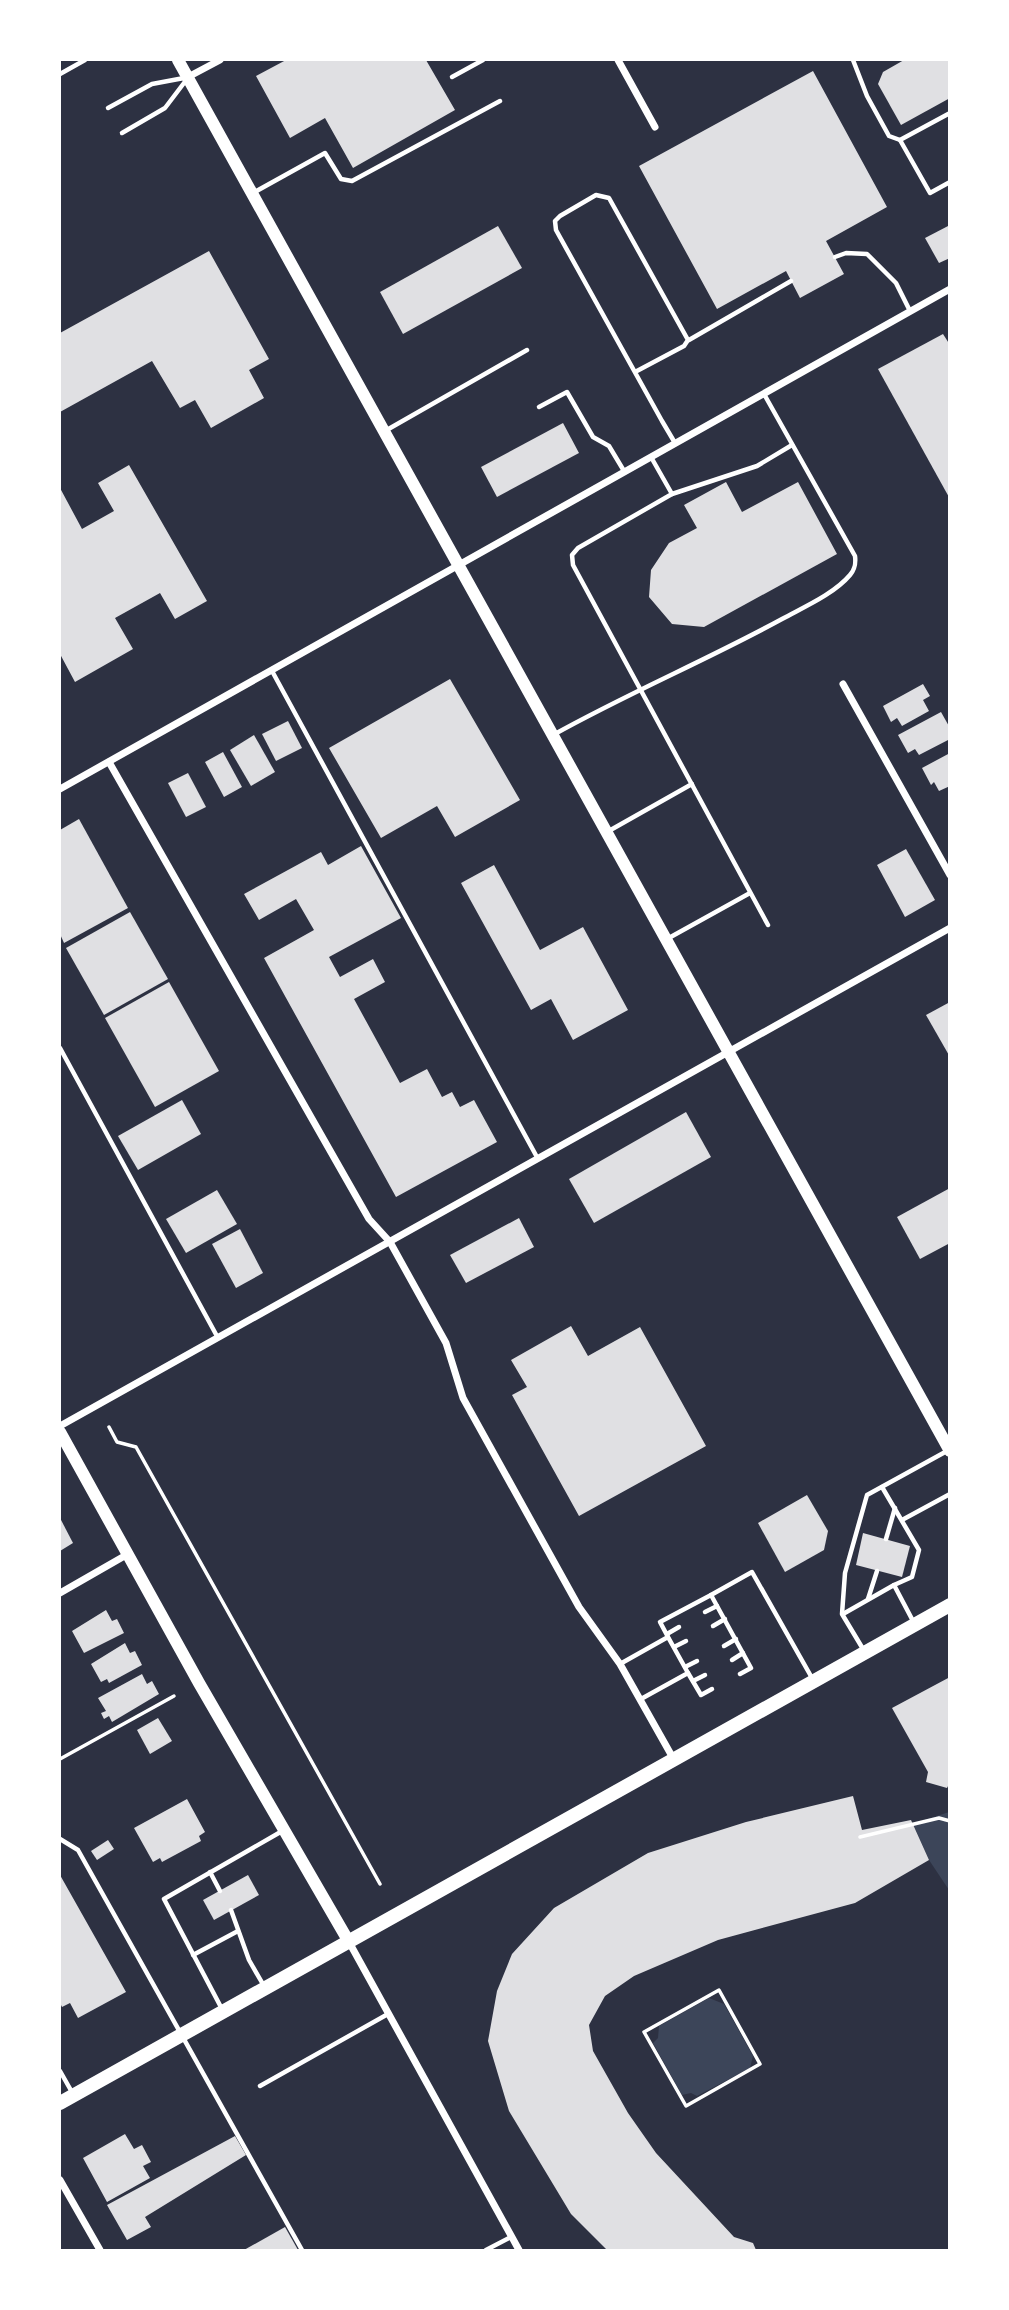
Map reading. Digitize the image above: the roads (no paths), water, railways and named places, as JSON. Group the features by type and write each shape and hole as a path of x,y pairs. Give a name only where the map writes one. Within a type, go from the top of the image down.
{"main road":[{"path":"60,2103 950,1605"}],"street":[{"path":"178,60 949,1450"},
{"path":"188,77 220,60"},
{"path":"618,60 655,127"},
{"path":"60,789 950,289"},
{"path":"843,684 950,875"},
{"path":"109,762 369,1219 390,1242 446,1343 463,1398 579,1607 620,1664 673,1758"},
{"path":"60,1426 950,928"},
{"path":"60,1432 349,1942 519,2250"},
{"path":"60,1593 128,1554"},
{"path":"60,2179 100,2250"}],"lane":[{"path":"60,74 85,60"},
{"path":"452,76 483,60"},
{"path":"853,60 867,96 889,136 900,140 930,193 950,182"},
{"path":"108,108 152,84 188,77"},
{"path":"122,133 165,108 188,77"},
{"path":"252,193 325,153 341,178 352,181 500,102"},
{"path":"900,140 950,113"},
{"path":"675,443 556,230 555,221 559,216 596,195 609,198 688,340"},
{"path":"835,257 846,253 867,254 896,283 910,312"},
{"path":"635,372 684,346 688,340 791,281"},
{"path":"385,431 527,351"},
{"path":"539,407 567,392 593,437 609,446 624,472"},
{"path":"553,735 640,688 741,641 814,601 849,577 856,566 855,556 764,394"},
{"path":"768,925 573,565 572,555 578,548 673,494 757,466 792,445"},
{"path":"651,457 673,494"},
{"path":"272,671 538,1160"},
{"path":"606,832 692,784"},
{"path":"666,939 750,893"},
{"path":"60,1048 218,1338"},
{"path":"865,1653 842,1614 845,1573 867,1495 949,1450"},
{"path":"842,1614 912,1577 919,1550 882,1487"},
{"path":"902,1520 950,1494"},
{"path":"886,1539 895,1508"},
{"path":"868,1600 877,1571"},
{"path":"712,1689 701,1695 660,1622 752,1572 814,1682"},
{"path":"894,1585 915,1625"},
{"path":"711,1595 751,1668 740,1674"},
{"path":"705,1612 717,1606"},
{"path":"713,1626 725,1619"},
{"path":"620,1664 679,1627"},
{"path":"724,1646 736,1639"},
{"path":"674,1647 686,1641"},
{"path":"732,1660 743,1653"},
{"path":"685,1667 697,1661"},
{"path":"640,1700 688,1673"},
{"path":"693,1681 705,1675"},
{"path":"223,2011 164,1899 285,1830"},
{"path":"60,1839 78,1850 179,2035 302,2250"},
{"path":"211,1872 220,1891"},
{"path":"231,1910 249,1960 265,1988"},
{"path":"193,1955 239,1931"},
{"path":"260,2086 389,2014"},
{"path":"60,2071 73,2095"},
{"path":"486,2250 511,2237"}]}
